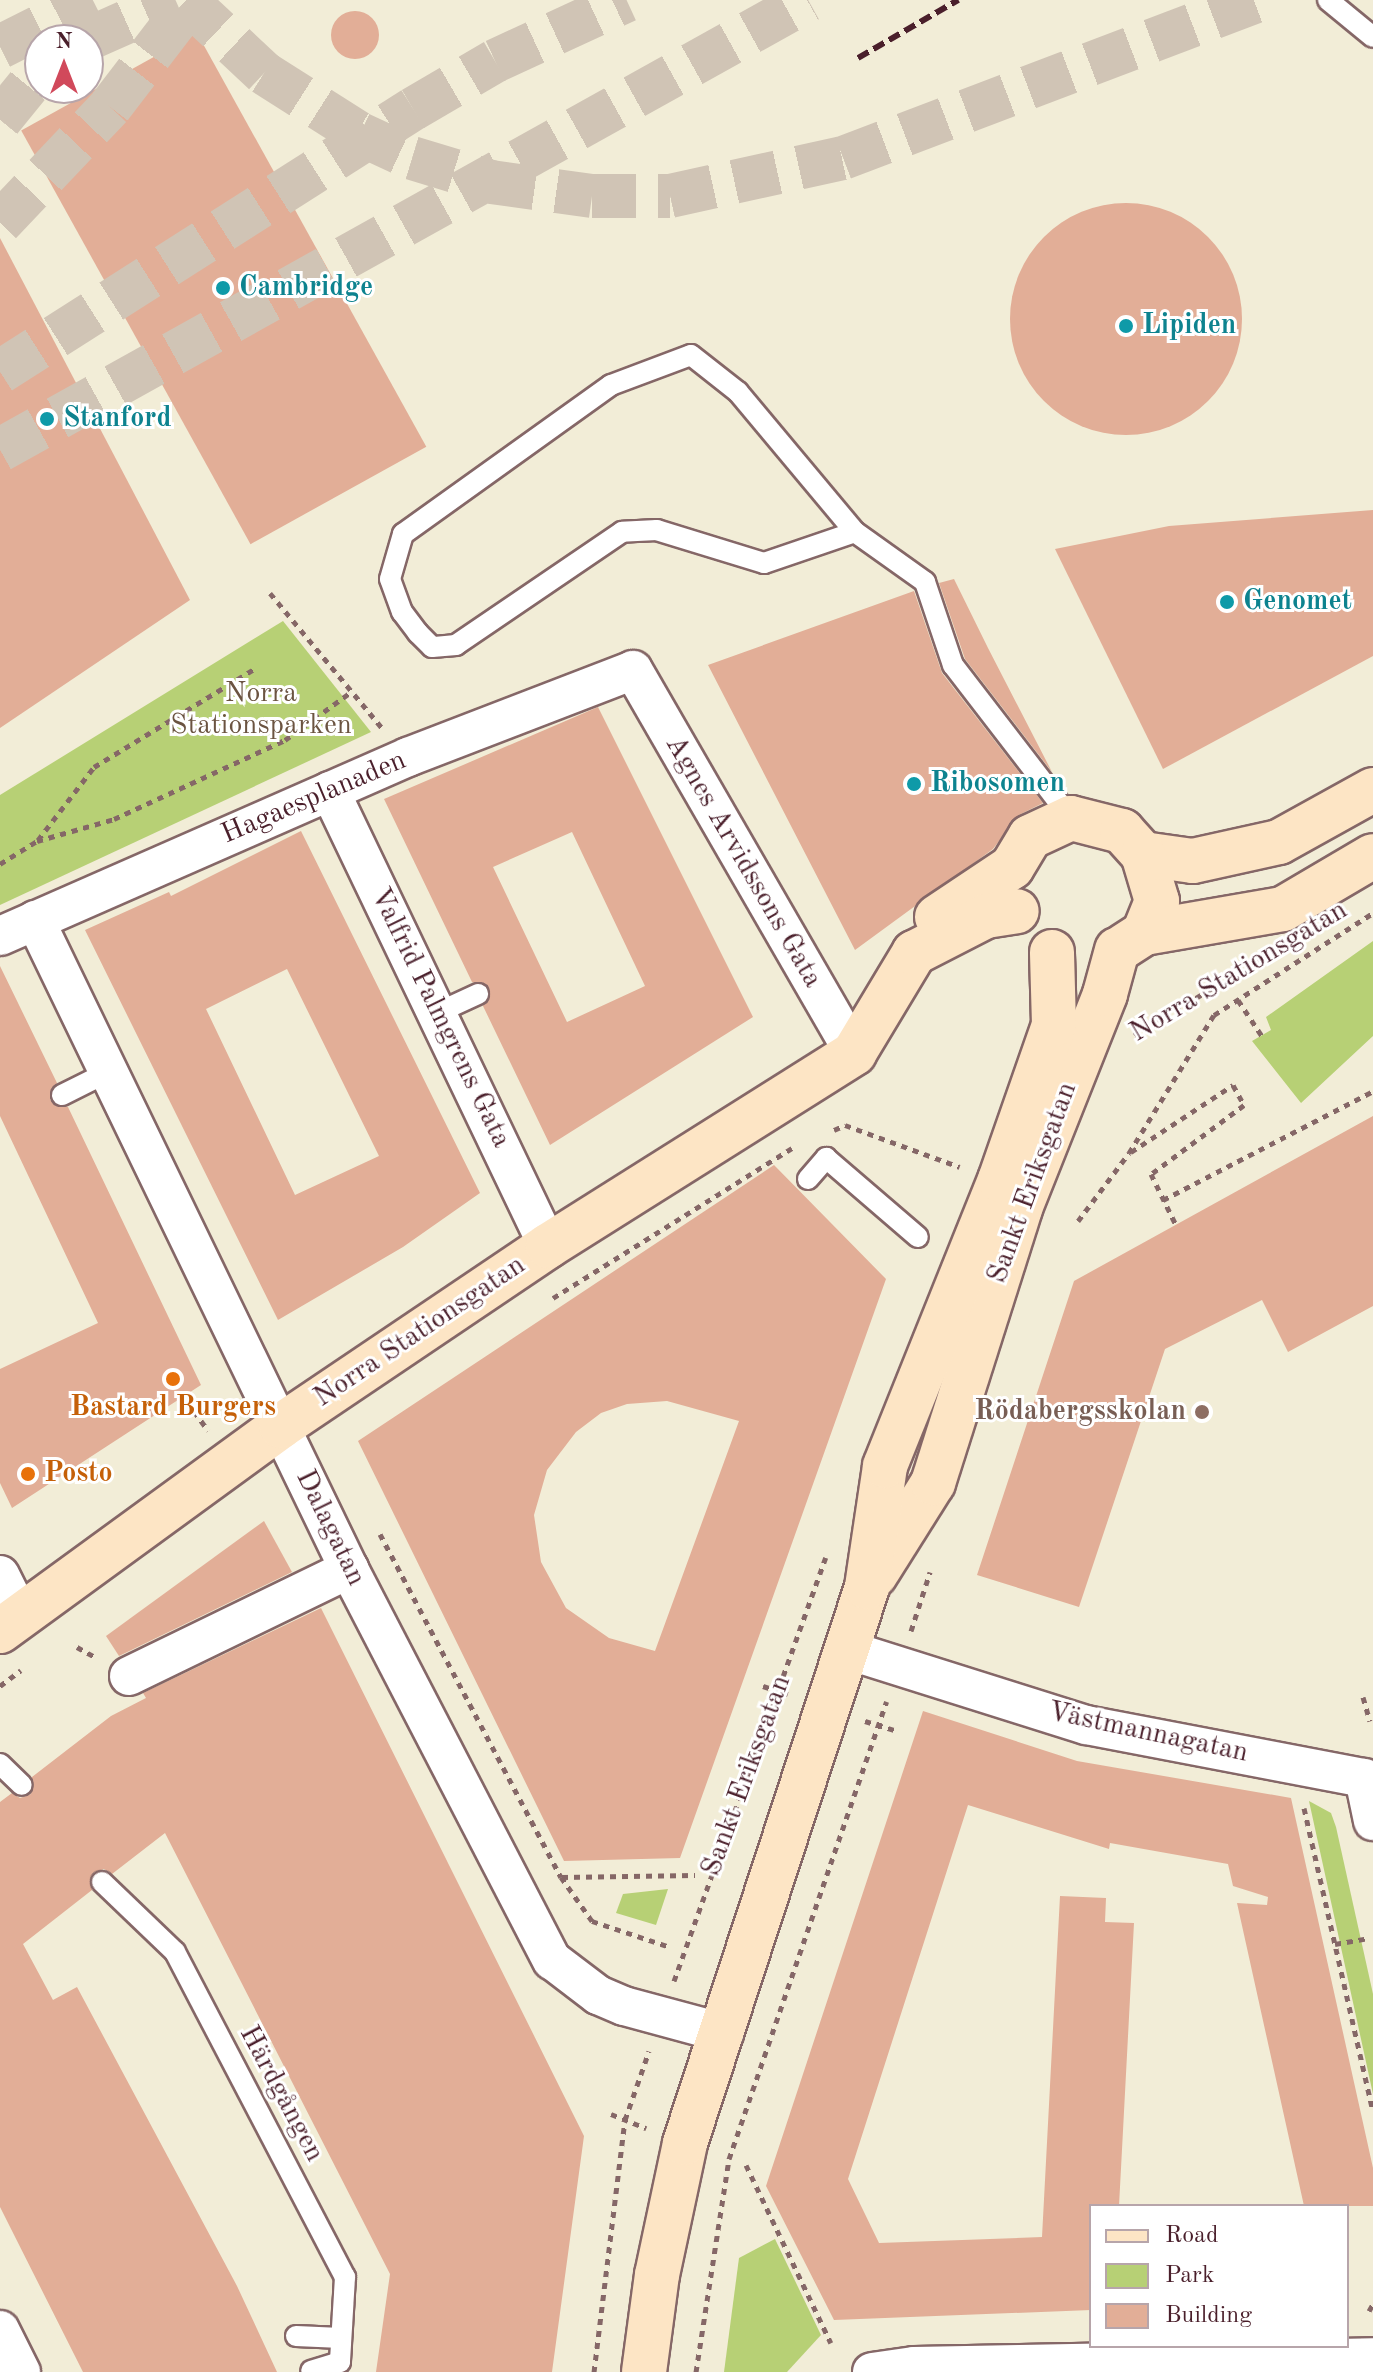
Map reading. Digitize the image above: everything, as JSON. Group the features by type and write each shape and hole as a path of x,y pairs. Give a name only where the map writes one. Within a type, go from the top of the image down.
{"main road":[{"path":"1143,854 1193,861 1279,842 1373,790"},
{"path":"854,1053 900,943 1012,867 1030,837 1071,818 1122,831 1143,854 1157,901 1130,942"},
{"name":"Norra Stationsgatan","path":"1052,952 1082,958 1130,942 1283,909 1373,856"},
{"path":"1012,867 1017,911 1030,934 1052,952"},
{"name":"Norra Stationsgatan","path":"10,1623 281,1426 548,1246 854,1053 914,953 986,916 1017,911"},
{"name":"Sankt Eriksgatan","path":"867,1587 933,1483 1020,1208 1105,994 1130,942"},
{"name":"Sankt Eriksgatan","path":"644,2372 657,2275 685,2143 724,2033 867,1587 885,1466 1000,1180 1054,1025 1052,952"}],"street":[{"name":"Hagaesplanaden","path":"0,936 408,757 633,670"},
{"name":"Agnes Arvidssons Gata","path":"633,670 854,1053"},
{"name":"Valfrid Palmgrens Gata","path":"330,791 439,1012 548,1246"},
{"name":"Dalagatan","path":"35,920 349,1569 552,1960 598,1995 661,2017 724,2033"},
{"path":"129,1676 349,1569"},
{"path":"0,1575 10,1623"},
{"name":"Västmannagatan","path":"848,1650 1086,1725 1369,1773 1373,1821"},
{"path":"0,2330 21,2372"},
{"path":"872,2372 914,2366 1373,2357"}],"lane":[{"path":"1328,0 1373,37"},
{"path":"855,532 764,563 657,530 622,532 456,645 432,647 402,612 390,579 403,534 611,385 691,355 738,392 855,532 925,582 953,665 1071,818"},
{"path":"439,1012 478,994"},
{"path":"62,1095 110,1071"},
{"path":"808,1179 826,1158 918,1237"},
{"path":"0,1764 22,1785"},
{"name":"Härdgången","path":"102,1882 175,1952 345,2277 340,2362 311,2371"},
{"path":"296,2336 341,2338"}],"path":[{"path":"270,593 408,757"},
{"path":"37,841 94,767 254,669"},
{"path":"0,864 37,841 114,819 285,740 351,692"},
{"path":"1078,1221 1129,1153 1214,1015 1373,913"},
{"name":"Norra Stationsgatan","path":"1120,1043 1279,948"},
{"path":"1238,1000 1262,1036"},
{"path":"1129,1153 1233,1085 1244,1105 1151,1174 1176,1225"},
{"path":"1163,1200 1373,1091"},
{"path":"831,1131 845,1125 965,1169"},
{"path":"791,1148 805,1142"},
{"name":"Dalagatan","path":"375,1524 561,1877 592,1921 670,1947"},
{"name":"Sankt Eriksgatan","path":"594,2372 625,2120 831,1542"},
{"path":"696,2372 729,2159 933,1563"},
{"path":"763,1686 777,1690"},
{"path":"1363,1697 1370,1721"},
{"path":"879,1725 895,1730"},
{"path":"1301,1791 1373,2111"},
{"path":"561,1877 695,1875"},
{"path":"1335,1944 1368,1938"},
{"path":"746,2165 831,2343"},
{"path":"1369,2311 1373,2304"}],"green space":[{"name":"Norra Stationsparken","path":"283,621 371,732 0,905 0,795"},
{"path":"1373,941 1373,1036 1301,1103 1252,1041 1271,1030 1266,1017"},
{"path":"1309,1801 1331,1813 1336,1827 1373,1994 1373,2094"},
{"path":"668,1889 656,1925 616,1913 623,1894"},
{"path":"775,2239 821,2335 787,2372 724,2372 739,2258"}],"building":[{"path":"355,11 372,18 379,35 372,52 355,59 338,52 331,35 338,18"},
{"name":"Cambridge","path":"197,33 426,447 251,544 21,130 69,104 104,104 104,85"},
{"name":"Lipiden","path":"1126,203 1149,205 1170,212 1208,237 1233,275 1240,296 1240,342 1233,363 1208,401 1170,426 1149,433 1126,435 1103,433 1082,426 1044,401 1019,363 1012,342 1010,319 1012,296 1019,275 1044,237 1082,212 1103,205"},
{"name":"Stanford","path":"0,238 190,600 0,728"},
{"name":"Genomet","path":"1373,510 1373,656 1163,769 1055,549 1169,526"},
{"path":"954,579 1052,772 965,659 939,583"},
{"name":"Ribosomen","path":"914,591 942,673 1043,803 1019,815 993,849 855,950 708,665"},
{"path":"598,707 753,1017 550,1145 483,1006 489,988 472,982 384,799","holes":["572,832 645,986 567,1022 493,867"]},
{"path":"301,831 480,1193 403,1247 278,1320 85,930 169,892 171,896","holes":["287,969 379,1156 295,1195 206,1009"]},
{"path":"0,966 57,1083 50,1100 68,1107 201,1385 12,1508 0,1483 0,1369 98,1323 0,1116"},
{"path":"1373,1116 1373,1306 1288,1352 1262,1300 1165,1349 1079,1607 977,1575 1074,1281"},
{"path":"774,1165 886,1279 680,1858 564,1861 358,1441","holes":["667,1401 739,1421 655,1651 609,1638 566,1608 541,1562 534,1515 547,1470 576,1432 601,1413 627,1404"]},
{"path":"264,1521 292,1572 119,1656 106,1636"},
{"path":"321,1608 584,2136 552,2372 376,2372 390,2274 165,1833 112,1874 104,1869 93,1873 92,1890 23,1944 53,2000 77,1987 237,2286 277,2372 83,2372 0,2207 0,1802 12,1793 20,1798 31,1794 32,1777 111,1716 146,1698 143,1693"},
{"path":"923,1711 1077,1761 1291,1798 1373,2168 1373,2206 1304,2204 1237,1903 1267,1905 1268,1897 1233,1886 1228,1864 1110,1843 1109,1849 968,1805 848,2179 879,2243 1042,2237 1060,1896 1106,1898 1105,1922 1134,1923 1119,2204 1089,2204 1089,2310 834,2320 766,2186"}],"tunnel":[{"path":"0,47 93,0"},
{"path":"104,32 176,0"},
{"path":"186,0 264,73 360,134 412,158 491,182 592,196 670,196 843,158 1260,0"},
{"path":"0,223 110,107 192,0"},
{"path":"0,372 413,109 495,61 627,0"},
{"path":"0,450 808,0"},
{"path":"0,120 24,91"}],"railway":[{"path":"858,58 958,0"}],"place":[{"name":"Cambridge","path":"223,288"},
{"name":"Lipiden","path":"1126,326"},
{"name":"Stanford","path":"47,419"},
{"name":"Genomet","path":"1227,602"},
{"name":"Ribosomen","path":"914,784"},
{"name":"Bastard Burgers","path":"173,1379"},
{"name":"Rödabergsskolan","path":"1202,1412"},
{"name":"Posto","path":"28,1474"}]}
